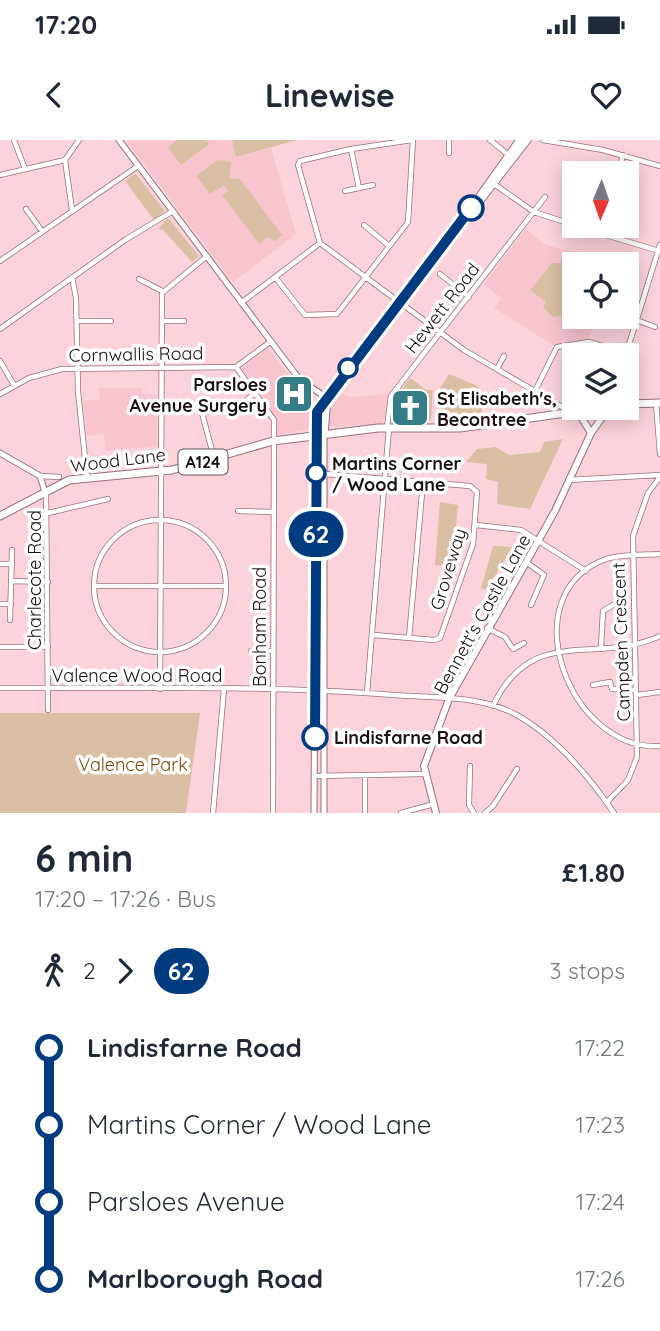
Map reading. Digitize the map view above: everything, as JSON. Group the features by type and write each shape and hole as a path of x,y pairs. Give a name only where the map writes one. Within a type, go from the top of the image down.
{"main road":[{"path":"320,435 317,412 494,184 520,140"},
{"path":"401,303 511,157 527,140"},
{"path":"639,404 658,403"},
{"name":"Wood Lane","path":"0,516 69,480 161,471 214,459 273,441 388,428 460,428 562,414"},
{"path":"581,420 592,433"},
{"name":"Bennett's Castle Lane","path":"424,774 430,745 449,699 539,540 601,420"},
{"path":"424,774 436,813"}],"street":[{"path":"15,140 25,169"},
{"path":"0,175 65,160 79,140"},
{"path":"119,140 305,386 327,398"},
{"path":"275,276 305,315 333,316 366,277 408,222 413,140 303,159 298,165 320,243 366,277 401,303 441,333 496,369 562,406"},
{"path":"449,140 449,153"},
{"path":"490,140 511,157"},
{"path":"543,140 623,155 660,166"},
{"path":"351,149 359,188"},
{"path":"621,161 623,155"},
{"path":"65,160 72,210"},
{"path":"0,261 138,166"},
{"path":"494,184 534,212 562,221"},
{"path":"345,191 373,185"},
{"name":"Hewett Road","path":"368,693 391,396 545,197"},
{"path":"26,209 42,231"},
{"path":"0,329 72,277 173,211"},
{"path":"364,225 389,246"},
{"path":"617,238 659,251"},
{"path":"241,303 320,243"},
{"path":"639,314 660,245"},
{"path":"162,290 206,256"},
{"path":"440,274 469,297"},
{"path":"72,277 77,321 77,367 88,477"},
{"path":"138,279 162,290"},
{"path":"160,689 162,290"},
{"path":"77,321 111,321"},
{"path":"162,321 184,321"},
{"path":"639,321 655,327"},
{"path":"236,367 270,342"},
{"path":"535,391 557,347 562,346"},
{"path":"496,369 504,356"},
{"path":"0,361 14,385"},
{"name":"Cornwallis Road","path":"0,394 43,373 77,367 236,367"},
{"name":"Bonham Road","path":"236,367 274,420 273,813"},
{"path":"238,407 255,393"},
{"path":"554,416 556,403"},
{"path":"658,403 660,454"},
{"path":"214,459 202,413 216,409"},
{"path":"320,435 325,474 324,813"},
{"path":"314,813 320,435"},
{"path":"0,453 24,463 40,476 45,492"},
{"name":"Groveway","path":"325,474 473,487 477,492 476,525 461,584 442,634 434,640 373,635"},
{"path":"40,476 60,477"},
{"path":"568,480 660,476"},
{"name":"Campden Crescent","path":"607,802 622,788 632,773 638,745 633,536 640,512 660,476"},
{"path":"410,638 423,482"},
{"name":"Charlecote Road","path":"45,492 48,513 48,710"},
{"path":"48,513 108,499"},
{"path":"238,512 272,512"},
{"path":"160,521 184,525 210,543 222,563 226,586 222,610 204,636 183,648 160,652 137,648 116,635 99,609 94,586 100,561 114,540 135,525 160,521"},
{"path":"476,525 512,527 539,540 586,571"},
{"path":"10,620 12,550"},
{"path":"660,554 607,559 586,571 561,607 557,628 559,653 570,688 586,710 613,735 638,745 660,746"},
{"path":"526,562 544,575 531,605"},
{"path":"0,564 12,564"},
{"path":"11,581 48,582"},
{"path":"94,586 226,586"},
{"path":"0,604 11,604"},
{"path":"601,648 603,611 613,605"},
{"path":"487,628 505,638 513,649 524,643"},
{"path":"493,706 501,688 517,668 538,656 635,643 660,636"},
{"path":"0,647 48,647"},
{"path":"251,651 273,651"},
{"path":"593,685 610,682 612,690 660,692"},
{"name":"Valence Wood Road","path":"0,688 315,690"},
{"path":"213,813 224,689"},
{"path":"315,690 449,699 493,706 512,713 549,737 614,813"},
{"path":"366,738 408,737 430,745"},
{"path":"470,766 469,806 474,813"},
{"path":"485,813 493,811 517,769"},
{"path":"314,776 424,774"},
{"path":"365,775 365,813"},
{"path":"401,813 434,804"}],"shaded area":[{"path":"126,140 232,140 237,157 271,148 296,234 233,282"},
{"path":"526,229 544,244 568,251 562,252 560,263 552,263 562,299 562,329 592,329 588,341 562,343 562,346 556,347 494,308 501,298 484,284"},
{"path":"268,348 311,404 311,426 308,429 276,435 275,417 241,369"},
{"path":"99,388 142,388 142,394 157,395 157,446 106,451 104,434 87,436 83,401 100,399"},
{"path":"340,392 349,397 388,394 384,421 381,425 329,426 328,408"}],"green space":[{"path":"177,140 206,140 209,144 181,165 168,147"},
{"path":"232,140 297,140 236,157"},
{"path":"218,160 231,162 229,178 240,179 282,235 275,241 268,237 259,244 222,195 228,191 224,185 210,194 196,176"},
{"path":"135,173 165,211 154,220 125,181"},
{"path":"168,218 199,256 192,262 163,230 158,229"},
{"path":"562,260 562,315 553,317 543,307 546,302 530,290 552,263 560,263"},
{"path":"449,374 478,386 483,418 441,422 440,388"},
{"path":"410,378 427,390 433,390 431,420 394,419 392,416 394,401"},
{"path":"563,439 530,509 497,504 498,482 486,479 487,464 466,462 477,449 496,447 509,455 540,452 544,442"},
{"path":"318,445 323,447 322,685 317,685"},
{"path":"440,502 458,505 455,539 448,566 435,565"},
{"path":"493,546 513,547 486,590 481,588"},
{"name":"Valence Park","path":"0,713 200,713 186,813 0,813"}],"bus line":[{"name":"62","path":"315,737 317,412 471,208"}],"place":[{"name":"Parsloes Avenue Surgery","path":"294,394"},
{"name":"St Elisabeth's, Becontree","path":"410,408"},
{"name":"Martins Corner / Wood Lane","path":"316,473"},
{"name":"Lindisfarne Road","path":"315,737"}]}
